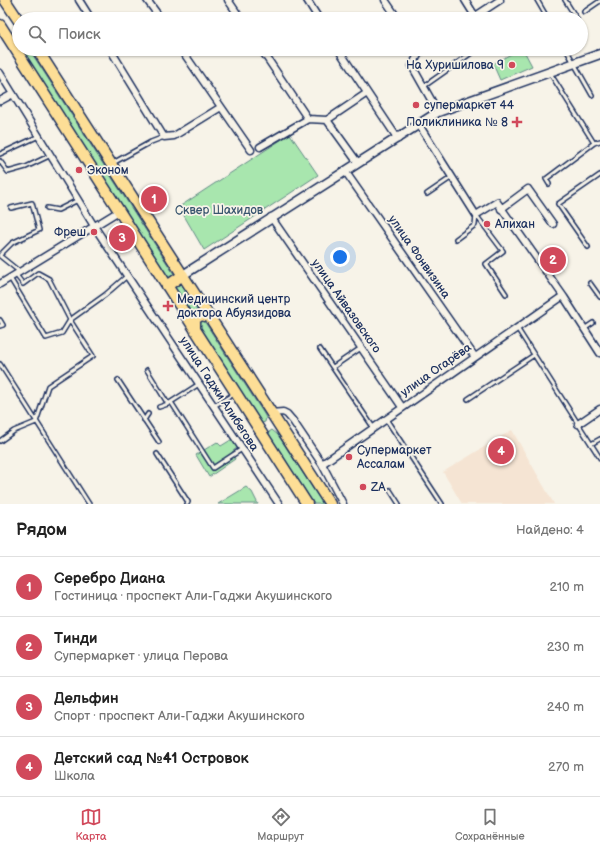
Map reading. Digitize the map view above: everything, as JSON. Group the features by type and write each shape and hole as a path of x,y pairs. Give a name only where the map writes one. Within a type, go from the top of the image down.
{"main road":[{"path":"9,1 14,12"},
{"path":"12,20 5,23 1,30 12,47"},
{"path":"18,56 307,504"},
{"path":"42,56 330,504"},
{"path":"167,286 183,275"},
{"path":"195,331 195,319 201,315 210,317"},
{"path":"256,425 265,428 270,425 272,414"}],"street":[{"path":"79,0 87,12"},
{"path":"148,0 156,12"},
{"path":"228,0 236,12"},
{"path":"307,0 315,12"},
{"path":"386,0 394,12"},
{"path":"465,0 470,12"},
{"path":"482,12 500,0"},
{"path":"183,275 271,217 398,139 438,112 600,54"},
{"path":"114,56 164,137 170,138 174,136 221,107"},
{"path":"186,56 251,150"},
{"path":"266,56 308,119"},
{"path":"343,56 398,139"},
{"path":"418,56 412,66 438,112"},
{"name":"улица Гаджи Алибегова","path":"0,73 94,226 128,274 279,504"},
{"path":"260,148 308,119 327,120 367,93"},
{"path":"0,101 13,94"},
{"path":"327,120 358,163"},
{"path":"419,125 476,215 497,202 563,296 600,353"},
{"name":"улица Фонвизина","path":"345,171 475,357"},
{"path":"501,209 528,189 553,224"},
{"path":"0,284 119,211"},
{"name":"улица Айвазовского","path":"271,217 402,407"},
{"name":"улица Огарёва","path":"322,464 385,418 563,296"},
{"path":"578,424 600,409"},
{"path":"272,414 283,412 287,414 322,464 343,504"}],"lane":[{"path":"536,0 544,12"},
{"path":"565,0 573,12"},
{"path":"584,12 600,1"},
{"path":"423,87 467,56"},
{"path":"570,56 592,95"},
{"path":"549,72 594,143"},
{"path":"0,154 39,136"},
{"path":"111,164 151,142 164,137"},
{"path":"549,184 546,179 594,143 600,141"},
{"path":"0,162 8,172 26,167 51,155"},
{"path":"588,247 558,204 600,175"},
{"path":"427,194 452,177"},
{"path":"47,208 58,210 78,200"},
{"path":"0,441 14,431 36,422 48,386 93,356 70,320 49,279 38,273 23,284 0,256 12,243 39,230 32,203 11,208"},
{"path":"456,239 476,225 476,215"},
{"path":"476,215 503,251 486,264 506,294"},
{"path":"15,275 46,338 62,333 70,320 106,295 128,274"},
{"path":"590,283 600,296"},
{"path":"0,320 3,325 0,326"},
{"path":"584,329 593,323"},
{"path":"517,328 600,458"},
{"path":"333,367 361,348"},
{"path":"320,349 373,427"},
{"path":"468,399 534,355"},
{"path":"0,364 89,504"},
{"path":"147,370 213,468 242,449"},
{"path":"118,380 158,442"},
{"path":"159,407 170,403 199,384"},
{"path":"214,406 235,393"},
{"path":"144,420 148,414"},
{"path":"385,418 442,504"},
{"path":"591,444 600,439"},
{"path":"156,454 188,502 187,504"},
{"path":"390,490 399,504"}],"shaded area":[{"path":"512,430 554,504 462,504 443,472"}],"green space":[{"path":"25,56 34,56 264,414 266,418 265,422 262,423 258,420"},
{"name":"На Хуришилова 9","path":"507,56 527,56 532,66 500,80 493,64"},
{"name":"Сквер Шахидов","path":"290,134 318,175 204,250 179,207"},
{"path":"272,430 278,435 323,504 314,504 270,436 269,432"},
{"path":"234,438 239,446 232,452 235,459 209,477 196,455 217,442 221,446"},
{"path":"246,487 252,492 258,504 218,504"}],"place":[{"name":"На Хуришилова 9","path":"512,65"},
{"name":"супермаркет 44","path":"416,105"},
{"name":"Поликлиника № 8","path":"517,122"},
{"name":"Эконом","path":"79,170"},
{"name":"Серебро Диана","path":"154,199"},
{"name":"Алихан","path":"487,224"},
{"name":"Фреш","path":"94,232"},
{"name":"Дельфин","path":"122,238"},
{"name":"Тинди","path":"553,260"},
{"name":"Медицинский центр доктора Абуязидова","path":"168,306"},
{"name":"Детский сад №41 Островок","path":"501,451"},
{"name":"Супермаркет Ассалам","path":"349,457"},
{"name":"ZA","path":"363,487"}]}
